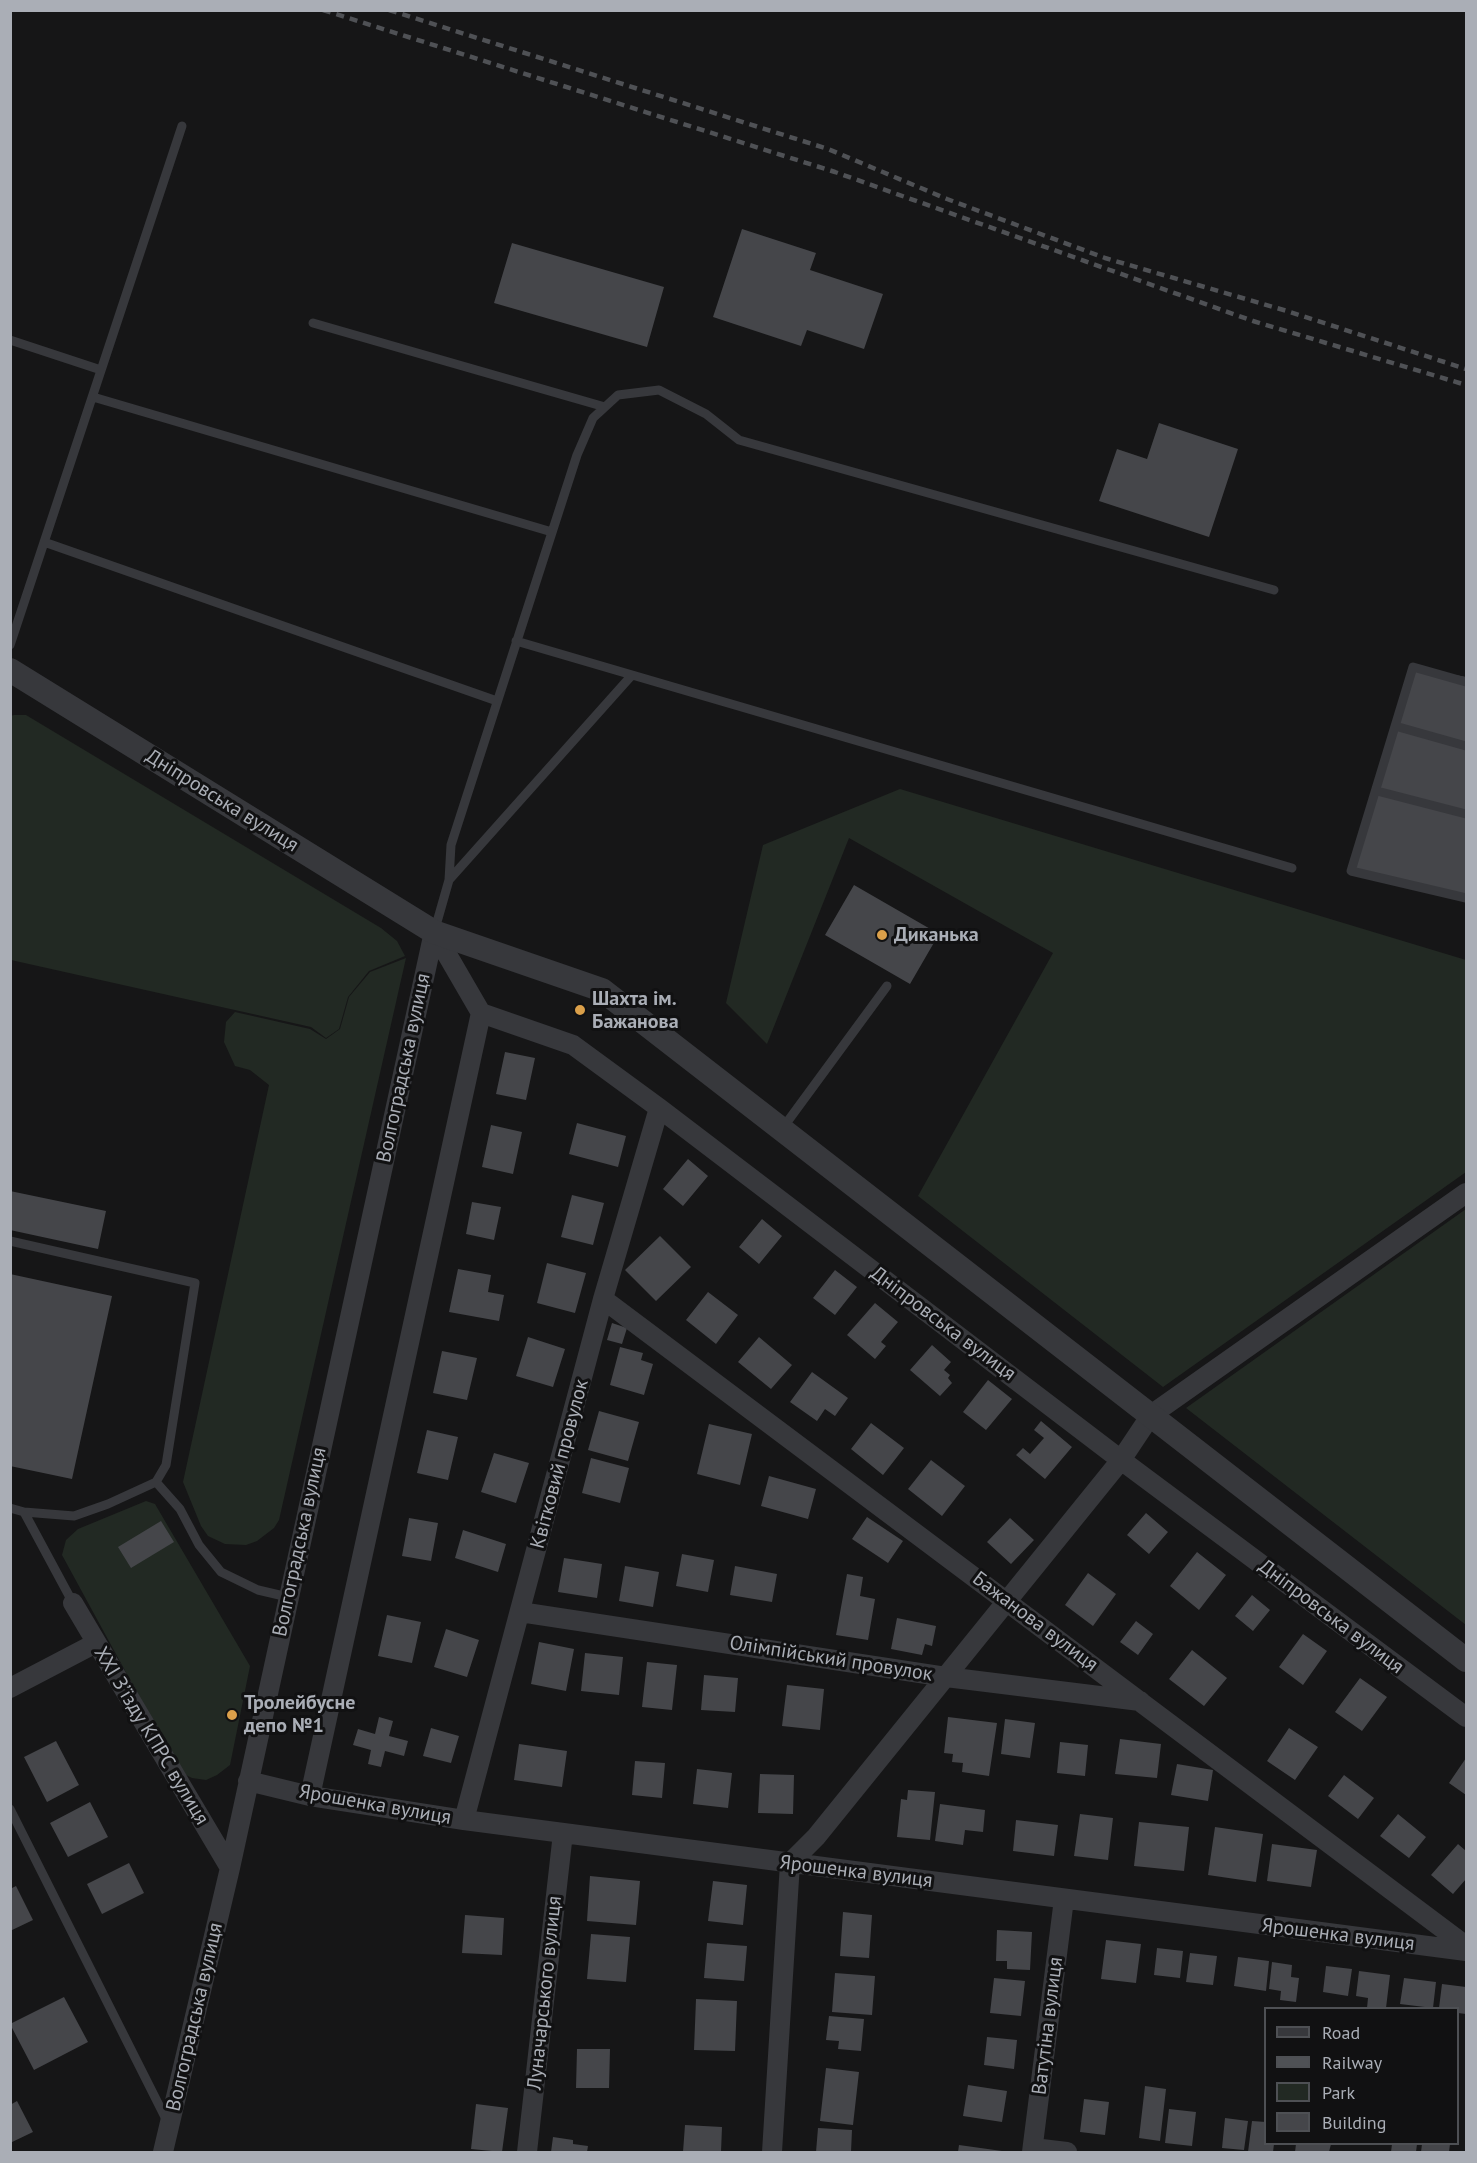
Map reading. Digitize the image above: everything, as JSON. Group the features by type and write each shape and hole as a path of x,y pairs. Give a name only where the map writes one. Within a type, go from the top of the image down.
{"street":[{"name":"Дніпровська вулиця","path":"10,670 434,932 602,990 1467,1660"},
{"name":"Дніпровська вулиця","path":"434,932 481,1013 573,1045 1121,1460 1467,1718"},
{"name":"Волгоградська вулиця","path":"163,2152 230,1868 434,932"},
{"path":"310,1796 481,1013"},
{"name":"Квітковий провулок","path":"464,1820 603,1299 659,1108"},
{"path":"772,2152 790,1863 816,1837 1121,1460 1151,1415 1467,1193"},
{"name":"Бажанова вулиця","path":"603,1299 1467,1946"},
{"name":"XXI З’їзду КПРС вулиця","path":"74,1603 230,1868"},
{"name":"Олімпійський провулок","path":"520,1612 946,1677 1143,1702"},
{"path":"10,1688 96,1643"},
{"name":"Ярошенка вулиця","path":"248,1781 310,1796 464,1820 1467,1952"},
{"name":"Луначарського вулиця","path":"527,2152 563,1833"},
{"name":"Ватутіна вулиця","path":"1033,2150 1064,1899"},
{"path":"1033,2150 1067,2152"}],"lane":[{"path":"10,645 182,126"},
{"path":"313,324 605,407"},
{"path":"10,340 101,370"},
{"path":"434,932 449,880 451,845 581,446 593,418 618,395 659,390 706,414 740,440 1274,590"},
{"path":"93,397 552,532"},
{"path":"44,542 497,701"},
{"path":"516,641 1292,868"},
{"path":"1467,682 1413,667 1351,871 1467,898"},
{"path":"449,880 632,675"},
{"path":"1395,726 1467,746"},
{"path":"1377,791 1467,814"},
{"path":"782,1129 887,986"},
{"path":"10,1241 195,1283 166,1465 156,1482 75,1516 24,1512 10,1508"},
{"path":"156,1482 180,1509 200,1545 221,1572 258,1590 288,1597"},
{"path":"24,1512 74,1603"},
{"path":"10,1809 170,2125"}],"green space":[{"path":"26,715 381,928 397,941 405,956 369,971 348,997 339,1029 326,1038 311,1027 11,960 10,716"},
{"path":"900,789 1466,960 1466,1172 1163,1387 918,1196 1053,953 849,838 767,1044 726,1003 763,845"},
{"path":"406,958 279,1520 274,1528 257,1541 246,1545 225,1544 208,1536 201,1526 183,1482 269,1085 250,1070 235,1066 224,1042 226,1022 235,1012 310,1029 326,1039 340,1029 349,997 370,972"},
{"path":"1466,1209 1466,1625 1186,1408"},
{"path":"146,1501 155,1504 250,1666 230,1765 206,1780 192,1778 184,1774 177,1766 62,1555 66,1540 78,1529"}],"building":[{"path":"742,229 816,253 810,270 883,294 864,349 807,330 801,346 713,317"},
{"path":"512,243 664,287 647,347 494,303"},
{"path":"1159,423 1238,449 1209,537 1099,501 1117,449 1147,459"},
{"path":"1413,667 1466,677 1466,898 1351,871"},
{"name":"Диканька","path":"854,885 939,934 910,984 825,935"},
{"path":"505,1052 535,1058 526,1100 496,1094"},
{"path":"577,1123 626,1136 618,1167 569,1154"},
{"path":"491,1125 522,1132 513,1174 482,1167"},
{"path":"688,1159 708,1176 683,1206 663,1189"},
{"path":"10,1191 106,1211 98,1249 10,1230"},
{"path":"572,1195 604,1203 593,1245 561,1237"},
{"path":"472,1202 501,1207 494,1240 466,1234"},
{"path":"762,1219 782,1236 759,1264 739,1247"},
{"path":"660,1236 691,1267 656,1301 625,1270"},
{"path":"547,1263 586,1273 575,1313 537,1303"},
{"path":"458,1269 491,1275 488,1292 504,1295 499,1321 449,1312"},
{"path":"835,1270 857,1287 835,1315 813,1298"},
{"path":"10,1274 112,1296 72,1479 10,1466"},
{"path":"708,1292 738,1315 716,1344 686,1320"},
{"path":"875,1303 898,1322 881,1342 886,1346 875,1359 847,1335"},
{"path":"612,1323 627,1328 622,1344 607,1340"},
{"path":"528,1337 565,1349 553,1387 516,1376"},
{"path":"759,1337 792,1365 771,1389 738,1362"},
{"path":"932,1345 951,1362 944,1370 950,1375 948,1378 952,1383 940,1396 910,1370"},
{"path":"620,1347 643,1353 641,1360 653,1364 644,1395 610,1385"},
{"path":"442,1351 477,1358 467,1400 433,1393"},
{"path":"812,1372 848,1398 835,1416 825,1409 817,1421 790,1402"},
{"path":"988,1380 1012,1399 986,1430 963,1412"},
{"path":"599,1411 639,1422 628,1461 588,1450"},
{"path":"1041,1421 1072,1447 1045,1479 1016,1455 1023,1448 1030,1454 1044,1438 1034,1430"},
{"path":"871,1423 904,1448 883,1475 851,1449"},
{"path":"709,1424 752,1434 740,1485 697,1474"},
{"path":"427,1430 458,1437 448,1480 417,1473"},
{"path":"494,1453 529,1463 516,1503 481,1492"},
{"path":"591,1458 629,1468 620,1503 582,1493"},
{"path":"931,1460 965,1486 942,1516 908,1489"},
{"path":"769,1476 816,1489 808,1519 761,1506"},
{"path":"1146,1513 1168,1532 1149,1554 1127,1535"},
{"path":"867,1517 903,1541 888,1563 852,1539"},
{"path":"409,1518 438,1523 431,1561 402,1556"},
{"path":"1010,1518 1034,1540 1011,1564 987,1542"},
{"path":"161,1521 174,1542 131,1568 118,1547"},
{"path":"463,1530 506,1544 498,1572 455,1558"},
{"path":"1197,1552 1226,1575 1199,1610 1170,1586"},
{"path":"682,1554 714,1560 708,1592 676,1586"},
{"path":"564,1558 602,1564 597,1598 558,1592"},
{"path":"625,1566 659,1572 653,1607 619,1601"},
{"path":"735,1566 777,1574 772,1602 730,1595"},
{"path":"1088,1573 1116,1594 1093,1626 1065,1605"},
{"path":"847,1574 863,1577 860,1596 875,1599 868,1640 836,1635"},
{"path":"1252,1595 1270,1610 1253,1631 1235,1616"},
{"path":"387,1615 421,1622 412,1663 378,1656"},
{"path":"897,1618 936,1626 932,1646 925,1644 922,1655 891,1649"},
{"path":"1136,1621 1153,1634 1138,1655 1120,1642"},
{"path":"446,1629 479,1640 467,1677 434,1667"},
{"path":"1303,1634 1327,1651 1303,1685 1279,1667"},
{"path":"539,1642 574,1649 566,1691 531,1684"},
{"path":"1192,1650 1227,1678 1204,1706 1169,1679"},
{"path":"585,1653 623,1657 619,1695 581,1691"},
{"path":"647,1662 677,1665 672,1710 642,1707"},
{"path":"704,1675 738,1678 735,1712 701,1710"},
{"path":"1360,1678 1387,1697 1362,1731 1335,1712"},
{"path":"787,1685 824,1689 820,1730 782,1726"},
{"path":"379,1717 393,1721 389,1736 408,1741 404,1756 385,1751 381,1767 368,1764 371,1750 353,1745 358,1729 375,1734"},
{"path":"948,1717 997,1723 989,1776 962,1772 963,1763 952,1762 953,1754 944,1753"},
{"path":"1005,1719 1035,1723 1030,1758 1001,1754"},
{"path":"431,1728 459,1736 451,1763 423,1756"},
{"path":"1289,1728 1318,1747 1295,1780 1267,1761"},
{"path":"1120,1739 1161,1744 1157,1778 1115,1774"},
{"path":"56,1741 79,1785 47,1802 24,1757"},
{"path":"1060,1742 1088,1745 1085,1776 1057,1773"},
{"path":"519,1744 567,1751 562,1787 514,1780"},
{"path":"1466,1758 1466,1795 1449,1783"},
{"path":"635,1761 665,1763 662,1798 632,1795"},
{"path":"1177,1764 1213,1770 1208,1801 1171,1795"},
{"path":"697,1769 732,1773 728,1808 693,1804"},
{"path":"760,1774 794,1775 793,1814 758,1813"},
{"path":"1344,1775 1374,1798 1358,1819 1328,1796"},
{"path":"908,1790 935,1792 930,1840 897,1837 901,1799 907,1800"},
{"path":"90,1802 108,1837 68,1857 50,1823"},
{"path":"940,1804 985,1810 983,1832 965,1830 963,1845 935,1841"},
{"path":"1080,1814 1113,1818 1108,1860 1074,1856"},
{"path":"1398,1814 1426,1837 1409,1858 1380,1836"},
{"path":"1016,1820 1058,1825 1054,1856 1013,1851"},
{"path":"1139,1822 1189,1827 1184,1871 1134,1866"},
{"path":"1215,1827 1263,1834 1256,1882 1208,1875"},
{"path":"1272,1844 1317,1850 1311,1887 1267,1881"},
{"path":"1458,1844 1466,1851 1466,1879 1453,1894 1431,1875"},
{"path":"129,1863 144,1893 102,1914 87,1884"},
{"path":"590,1876 640,1881 636,1925 587,1921"},
{"path":"713,1881 747,1885 743,1925 708,1921"},
{"path":"16,1886 33,1920 10,1931 10,1889"},
{"path":"843,1912 872,1915 869,1958 840,1956"},
{"path":"465,1915 504,1918 502,1955 462,1953"},
{"path":"997,1930 1032,1932 1030,1970 1007,1969 1007,1961 996,1961"},
{"path":"591,1934 630,1937 626,1982 587,1979"},
{"path":"1106,1940 1141,1944 1136,1983 1101,1979"},
{"path":"707,1943 747,1946 744,1981 704,1978"},
{"path":"1157,1948 1183,1951 1180,1978 1154,1975"},
{"path":"1190,1953 1217,1956 1213,1985 1186,1982"},
{"path":"1238,1957 1269,1961 1266,1991 1234,1986"},
{"path":"1272,1962 1292,1965 1291,1977 1299,1978 1296,2002 1280,2000 1281,1991 1269,1989"},
{"path":"1326,1966 1352,1969 1348,1996 1323,1992"},
{"path":"1359,1971 1390,1975 1386,2007 1367,2007 1368,1998 1356,1996"},
{"path":"835,1973 875,1976 872,2015 832,2012"},
{"path":"994,1978 1025,1981 1021,2016 990,2013"},
{"path":"1404,1978 1436,1982 1433,2007 1400,2004"},
{"path":"1442,1984 1466,1987 1466,2014 1459,2013 1459,2007 1439,2007"},
{"path":"64,1997 88,2042 34,2070 10,2024"},
{"path":"696,1999 737,2001 735,2051 694,2050"},
{"path":"829,2016 864,2019 861,2051 838,2049 839,2041 826,2040"},
{"path":"987,2037 1017,2040 1014,2069 984,2065"},
{"path":"577,2049 610,2049 609,2088 576,2088"},
{"path":"826,2068 859,2072 853,2125 820,2121"},
{"path":"968,2085 1007,2091 1002,2122 963,2116"},
{"path":"1145,2086 1166,2089 1160,2141 1139,2138"},
{"path":"1084,2099 1109,2102 1105,2135 1080,2132"},
{"path":"17,2101 33,2132 10,2143 10,2105"},
{"path":"476,2104 508,2108 502,2152 471,2149"},
{"path":"1169,2109 1196,2112 1192,2146 1165,2143"},
{"path":"1225,2118 1248,2121 1244,2150 1222,2148"},
{"path":"1252,2121 1264,2122 1264,2145 1274,2145 1273,2152 1248,2152"},
{"path":"685,2125 722,2127 721,2152 683,2152"},
{"path":"818,2128 852,2130 851,2152 816,2152"},
{"path":"553,2137 573,2140 573,2144 588,2146 587,2152 551,2152"},
{"path":"959,2145 1002,2151 1002,2152 958,2152"},
{"path":"1296,2145 1331,2145 1329,2152 1295,2152"},
{"path":"1392,2145 1417,2145 1416,2152 1391,2152"},
{"path":"1422,2145 1450,2145 1449,2152 1421,2152"}],"railway":[{"path":"323,10 835,172 1253,321 1466,385"},
{"path":"389,10 828,149 947,199 1105,258 1287,311 1466,369"}],"place":[{"name":"Диканька","path":"882,935"},
{"name":"Шахта ім. Бажанова","path":"580,1010"},
{"name":"Тролейбусне депо №1","path":"232,1715"}]}
